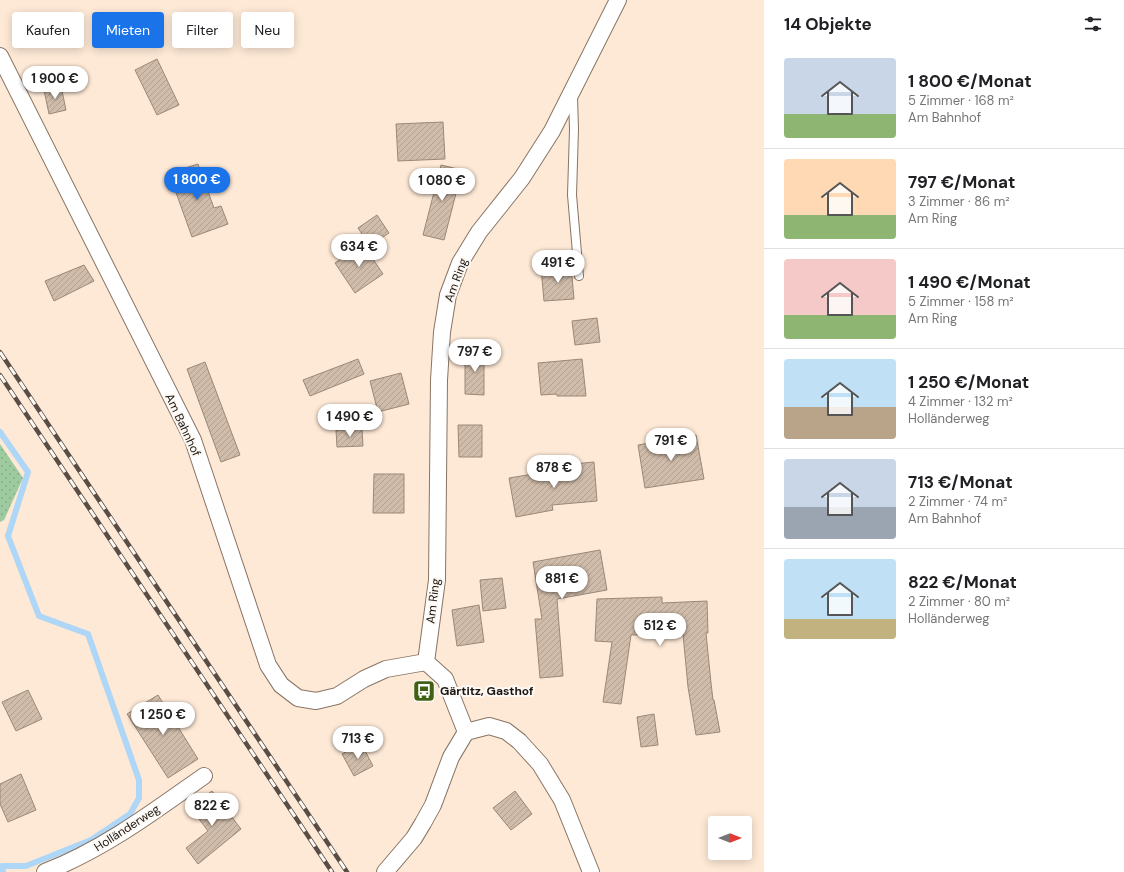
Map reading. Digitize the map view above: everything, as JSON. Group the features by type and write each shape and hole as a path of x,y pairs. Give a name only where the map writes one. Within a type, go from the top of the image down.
{"street":[{"name":"Am Ring","path":"426,662 436,580 438,380 442,332 448,295 460,263 479,232 522,178 552,131 573,92 618,0"},
{"name":"Am Bahnhof","path":"0,56 193,440 268,665 281,685 298,698 316,701 338,696 364,679 386,670 426,662"},
{"path":"426,662 445,679 466,732"},
{"path":"385,872 414,838 433,805 452,757 466,732 489,726 506,731 519,741 540,764 562,800 592,872"},
{"name":"Holländerweg","path":"45,872 70,862 102,845 149,815 204,776"}],"lane":[{"path":"573,92 574,129 572,195 579,276"}],"green space":[{"path":"0,444 23,478 4,520 0,522"}],"building":[{"path":"157,59 179,105 157,115 135,70"},
{"path":"61,86 66,110 49,114 44,90"},
{"path":"443,122 445,159 398,161 396,124"},
{"path":"198,164 214,208 221,206 228,224 192,237 169,173"},
{"path":"441,165 462,170 444,240 423,235"},
{"path":"377,215 389,233 370,246 358,228"},
{"path":"363,244 383,274 355,293 335,263"},
{"path":"84,265 94,281 54,301 45,281"},
{"path":"571,266 574,299 544,301 541,268"},
{"path":"597,318 600,342 575,345 572,321"},
{"path":"465,352 484,352 484,395 465,394"},
{"path":"358,359 364,374 310,396 303,380"},
{"path":"582,359 586,396 557,396 557,394 541,395 538,363"},
{"path":"205,362 240,455 221,462 187,369"},
{"path":"401,373 409,404 378,412 370,381"},
{"path":"458,425 482,425 482,457 459,457"},
{"path":"362,429 363,446 337,447 336,430"},
{"path":"696,435 704,479 645,488 638,445"},
{"path":"594,462 597,501 552,505 553,510 516,517 509,478 564,469 563,465"},
{"path":"374,474 404,474 404,513 373,513"},
{"path":"600,550 607,590 557,599 563,676 540,678 535,619 542,619 533,562"},
{"path":"502,578 506,608 483,611 480,580"},
{"path":"662,597 662,603 707,601 708,633 706,633 713,700 720,732 696,735 688,687 683,634 631,635 621,704 603,702 612,642 595,641 597,599"},
{"path":"479,605 484,642 457,646 452,610"},
{"path":"28,690 42,719 16,731 2,702"},
{"path":"158,695 198,759 168,778 127,714"},
{"path":"654,714 658,745 641,747 637,717"},
{"path":"361,743 373,766 354,776 342,754"},
{"path":"21,774 36,810 8,822 0,804 0,784"},
{"path":"212,791 241,829 198,864 186,848 208,831 190,807"},
{"path":"515,791 532,814 511,830 493,808"}],"waterway":[{"path":"0,432 28,472 8,536 39,616 88,634 139,780 139,798 130,814 91,840 26,866 2,866 3,872"}],"railway":[{"path":"0,352 347,872"},
{"path":"0,375 332,872"}],"place":[{"name":"Gärtitz, Gasthof","path":"424,691"}]}
